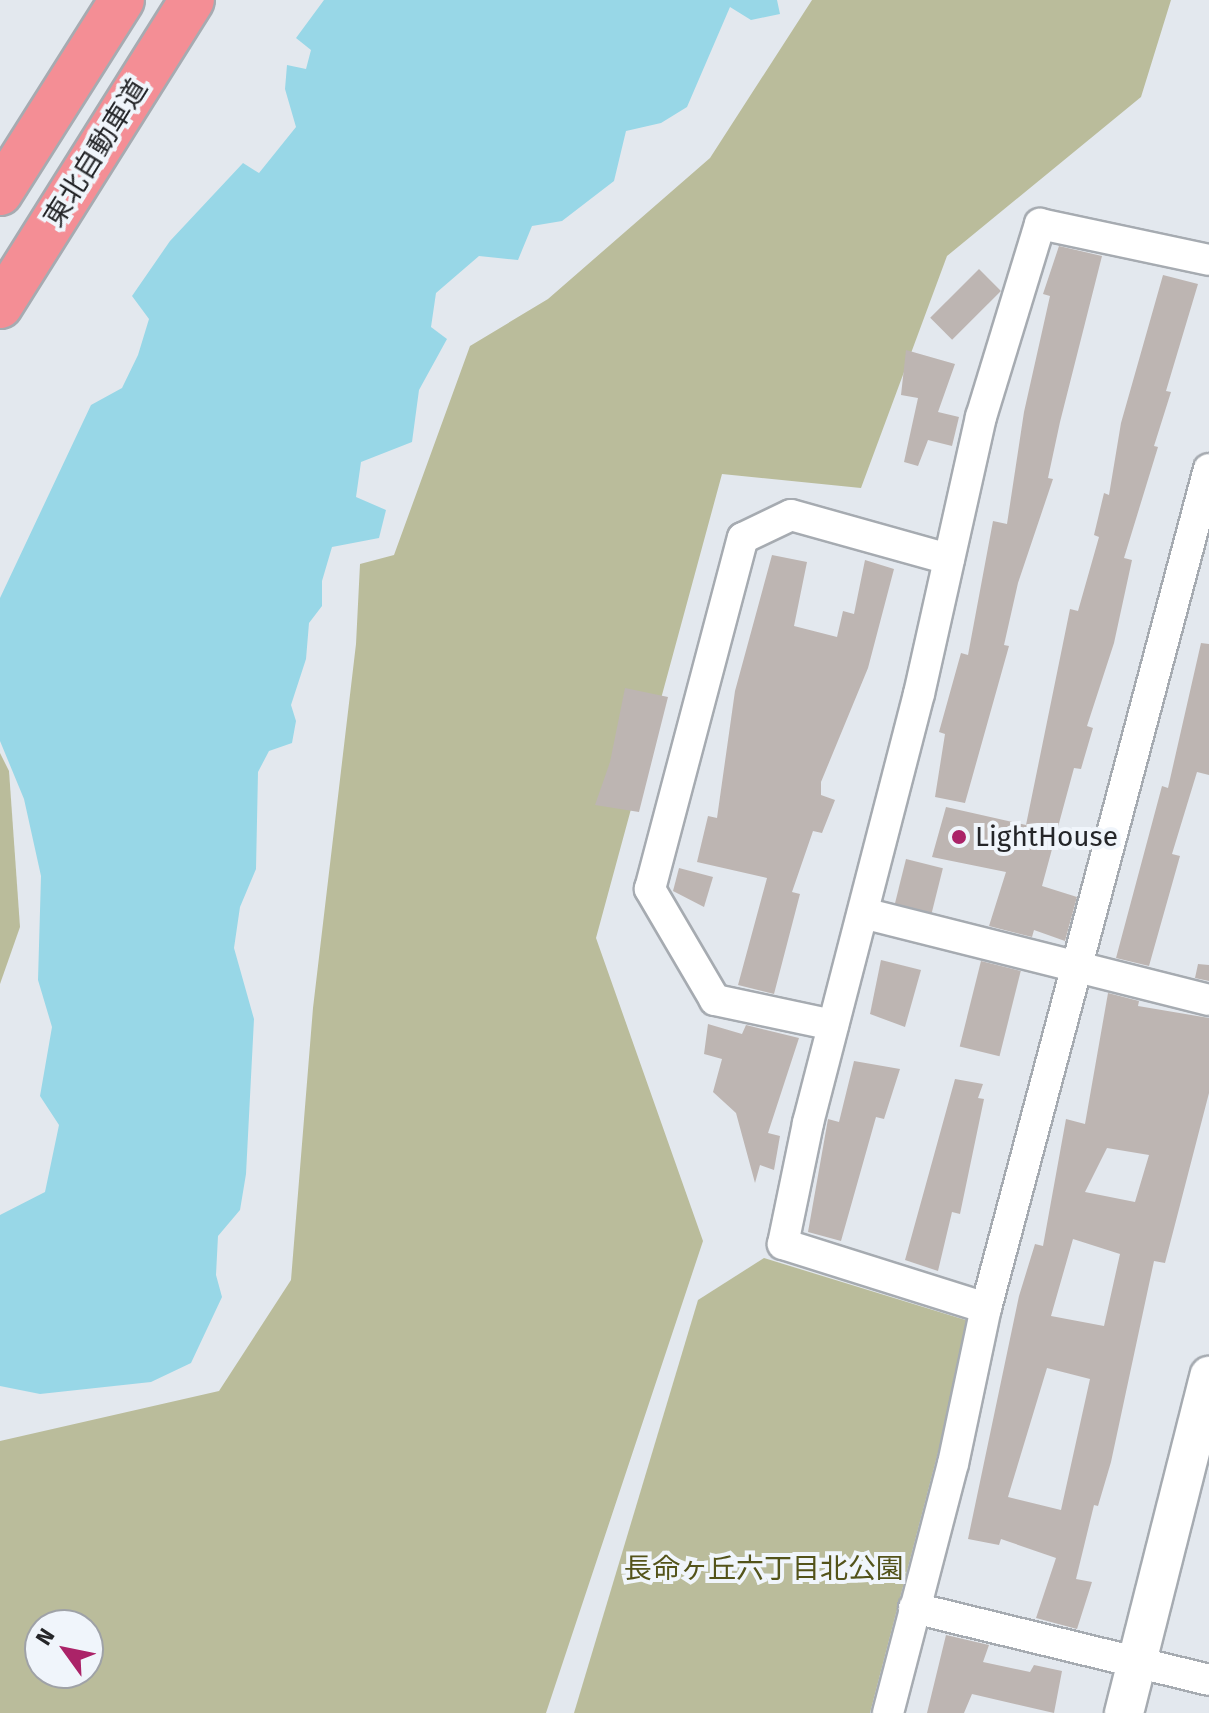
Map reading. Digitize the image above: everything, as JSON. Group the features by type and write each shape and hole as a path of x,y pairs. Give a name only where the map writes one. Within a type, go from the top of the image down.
{"highway":[{"path":"0,193 122,0"},
{"name":"東北自動車道","path":"0,306 192,0"}],"street":[{"path":"986,1308 783,1244 981,417 1040,224 1209,260"},
{"path":"888,1713 953,1464 986,1308 1079,969 1209,469"},
{"path":"833,1025 715,1000 650,889 743,538 791,515 949,559"},
{"path":"863,913 1209,1000"},
{"path":"1124,1713 1134,1659 1209,1376"},
{"path":"914,1608 1134,1659 1209,1680"}],"green space":[{"path":"812,0 1171,0 1141,97 947,256 861,488 722,474 596,938 703,1241 546,1713 0,1713 0,1441 219,1391 291,1280 313,1008 356,644 360,564 394,555 470,346 548,299 710,158"},
{"path":"0,753 9,771 20,927 0,984"},
{"name":"長命ヶ丘六丁目北公園","path":"764,1258 972,1322 870,1713 574,1713 698,1300"}],"water":[{"path":"324,0 777,0 780,14 751,20 730,7 687,107 661,123 626,131 614,181 562,221 532,226 518,260 479,256 436,293 431,327 447,339 419,390 412,442 361,462 356,497 386,510 379,538 332,547 322,581 322,606 309,623 306,659 291,705 296,721 292,743 269,751 258,772 256,869 240,907 234,948 254,1019 246,1174 240,1210 218,1236 216,1275 222,1297 191,1363 151,1382 40,1394 0,1386 0,1215 45,1192 59,1125 40,1096 52,1027 38,980 41,876 24,799 0,741 0,598 91,405 122,388 138,355 149,319 132,296 170,241 243,163 259,173 296,127 285,89 287,65 306,69 311,50 296,38"}],"building":[{"path":"1059,246 1102,256 1060,422 1048,478 1053,479 1018,583 1004,645 1009,646 965,803 935,797 945,734 939,732 961,653 968,655 993,521 1007,524 1024,412 1050,296 1043,294"},
{"path":"979,269 1001,291 952,340 930,318"},
{"path":"1163,275 1198,284 1166,391 1171,392 1154,446 1158,447 1124,558 1132,560 1114,643 1087,726 1093,728 1081,769 1074,768 1042,886 1077,897 1065,941 1034,930 1032,937 989,926 1006,872 932,857 946,807 1026,825 1070,609 1078,611 1099,537 1094,535 1104,493 1109,495 1121,423"},
{"path":"906,350 955,364 938,412 959,417 952,446 928,440 918,466 904,462 918,398 901,395"},
{"path":"772,555 807,562 794,626 837,637 843,611 854,614 865,560 894,569 868,668 821,782 821,795 835,800 822,833 813,831 792,892 800,894 774,994 738,985 767,878 697,862 708,816 717,818 735,691"},
{"path":"1201,643 1209,644 1209,775 1197,772 1172,854 1180,856 1149,966 1116,958 1162,786 1168,788"},
{"path":"625,688 668,697 639,812 595,805 610,762"},
{"path":"906,859 943,868 932,913 895,904"},
{"path":"679,868 713,877 704,907 673,891"},
{"path":"881,960 921,970 905,1027 870,1014"},
{"path":"981,961 1021,971 999,1056 960,1046"},
{"path":"1198,964 1209,965 1209,981 1195,978"},
{"path":"1108,993 1139,1001 1138,1006 1209,1018 1209,1093 1165,1263 1154,1261 1111,1462 1098,1506 1094,1505 1076,1579 1092,1582 1077,1629 1036,1618 1056,1558 1001,1539 999,1545 968,1539 1019,1296 1035,1244 1043,1246 1066,1119 1085,1124","holes":["1107,1148 1149,1155 1135,1202 1085,1192","1073,1239 1120,1254 1104,1326 1051,1316","1047,1368 1090,1379 1061,1510 1008,1497"]},
{"path":"708,1024 742,1034 746,1025 799,1038 768,1133 780,1136 774,1170 760,1165 755,1183 736,1113 713,1092 722,1059 704,1054"},
{"path":"854,1061 900,1069 884,1119 876,1117 841,1241 808,1232 828,1119 839,1122"},
{"path":"955,1079 983,1084 978,1098 984,1099 960,1214 952,1212 938,1271 905,1260"},
{"path":"946,1635 989,1645 983,1662 1030,1672 1034,1665 1062,1671 1054,1713 972,1694 964,1713 927,1713"}],"place":[{"name":"LightHouse","path":"959,837"}]}
